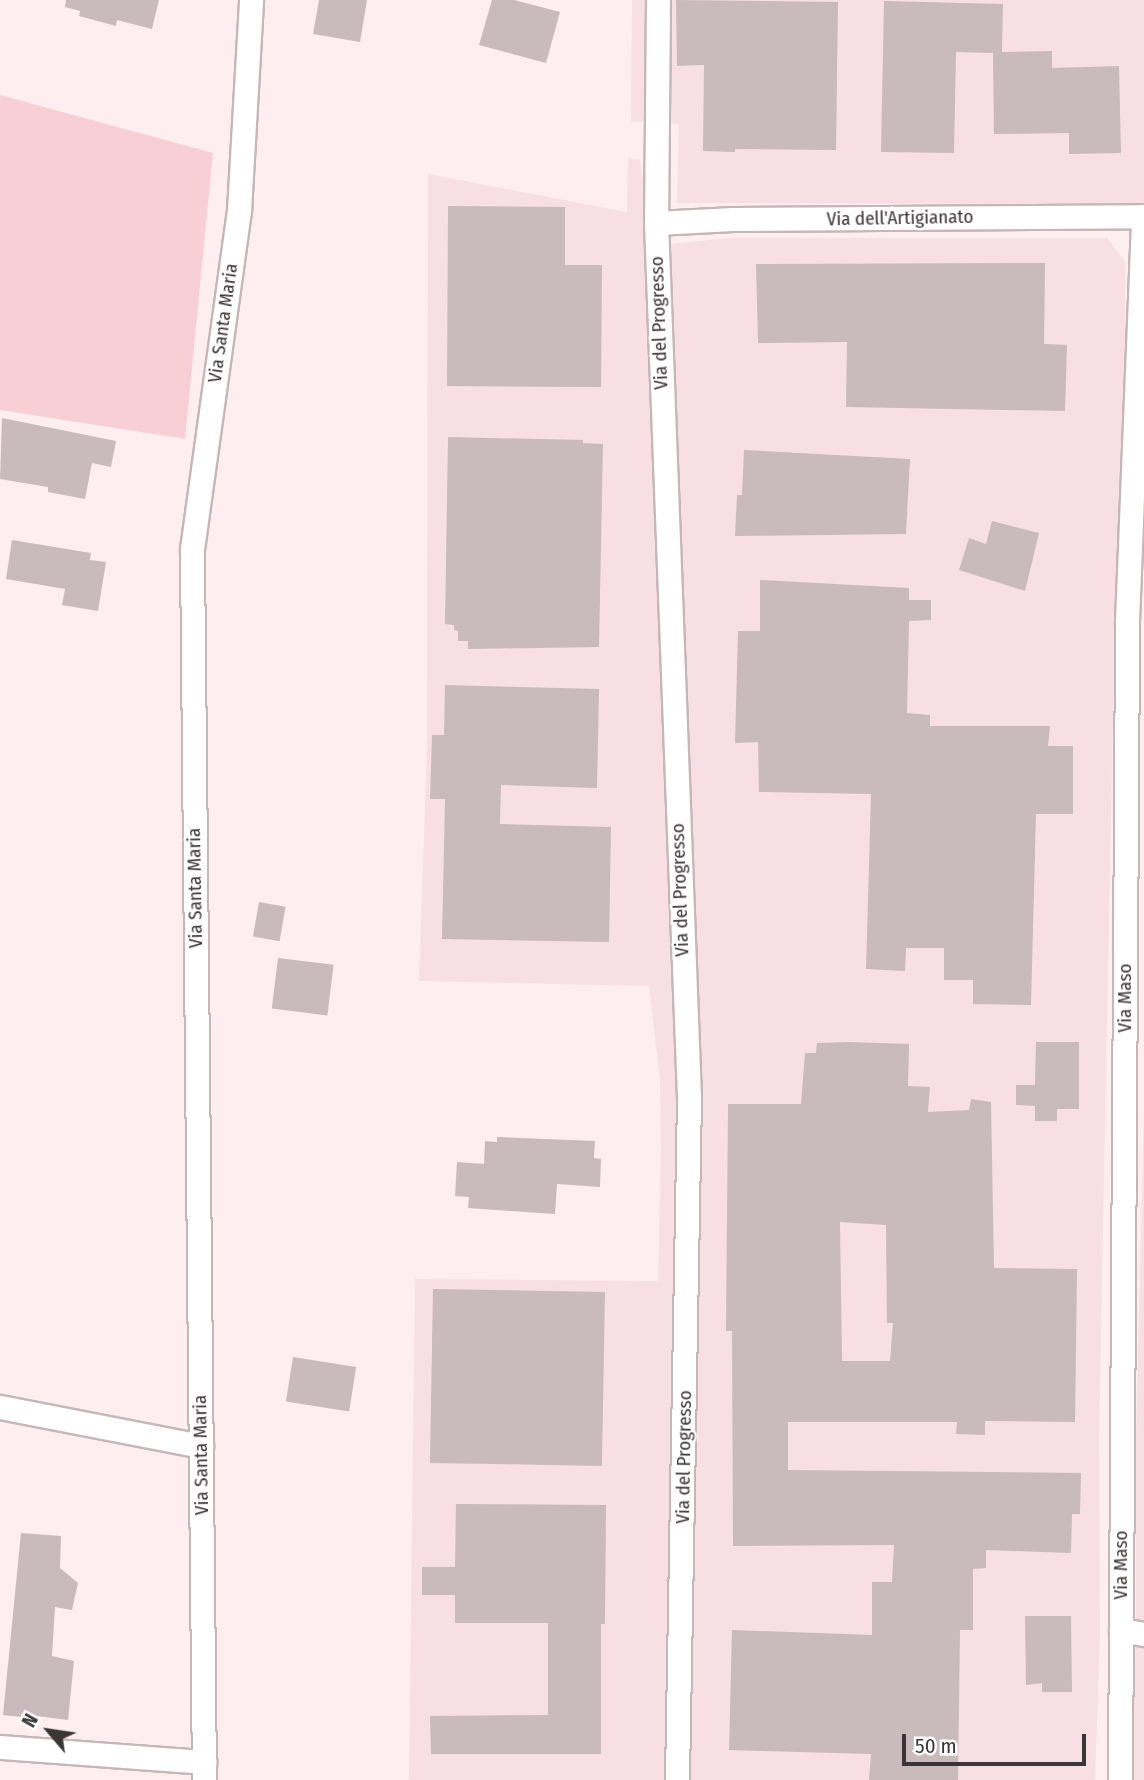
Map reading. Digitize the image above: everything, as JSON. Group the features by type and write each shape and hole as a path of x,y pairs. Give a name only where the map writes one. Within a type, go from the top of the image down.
{"street":[{"name":"Via Santa Maria","path":"204,1771 192,549 239,210 251,0"},
{"name":"Via del Progresso","path":"659,0 656,223 689,1097 677,1780"},
{"name":"Via dell'Artigianato","path":"656,223 733,219 1143,216"},
{"name":"Via Maso","path":"1120,1780 1127,621 1143,216"},
{"path":"0,1407 201,1446"},
{"path":"1121,1630 1144,1634"},
{"path":"0,1747 204,1771"}],"shaded area":[{"path":"632,0 1144,0 1144,204 677,203 679,124 631,121"},
{"path":"0,95 213,153 185,439 0,410"},
{"path":"628,158 640,160 653,246 727,238 1107,238 1125,261 1125,446 1113,711 1099,1437 1100,1633 1095,1780 409,1780 415,1279 658,1281 661,1150 660,1079 649,986 419,981 427,748 428,174 627,212"},
{"path":"1144,1110 1144,1780 1131,1780 1136,1633 1136,1437"}],"building":[{"path":"66,0 159,0 152,29 117,20 116,26 79,16 80,11 65,7"},
{"path":"319,0 367,0 360,42 313,34"},
{"path":"492,0 514,0 560,12 546,63 479,45"},
{"path":"676,0 838,2 836,150 703,151 704,65 677,66"},
{"path":"884,1 1003,4 1002,52 1052,51 1052,68 1119,66 1121,153 1069,154 1069,133 994,134 993,53 956,52 954,153 881,152"},
{"path":"448,206 565,207 565,265 602,265 601,387 447,386"},
{"path":"1045,263 1044,344 1067,345 1065,411 846,407 847,342 758,343 756,264"},
{"path":"2,418 116,441 111,467 92,463 85,499 48,492 48,487 0,479"},
{"path":"448,437 583,440 583,443 603,444 599,647 468,649 468,641 458,641 458,631 454,630 454,625 445,624"},
{"path":"744,450 910,459 906,534 735,536 737,495 742,495"},
{"path":"992,521 1039,533 1025,591 959,570 969,538 986,544"},
{"path":"12,540 91,553 90,560 106,562 98,611 62,605 65,589 6,579"},
{"path":"760,580 909,588 909,600 931,600 931,620 909,621 907,713 930,715 930,726 1050,726 1048,746 1073,746 1073,814 1036,814 1031,1005 973,1004 973,980 944,980 944,948 906,948 905,971 866,969 871,794 759,792 758,742 735,743 738,631 760,631"},
{"path":"445,685 599,689 597,788 501,785 500,824 611,827 609,942 442,939 445,799 430,799 432,735 444,735"},
{"path":"259,902 286,907 280,941 253,936"},
{"path":"278,958 334,965 327,1015 272,1009"},
{"path":"1036,1042 1079,1042 1079,1109 1057,1109 1057,1121 1035,1121 1035,1106 1016,1105 1016,1085 1035,1085"},
{"path":"817,1043 909,1044 908,1086 930,1087 928,1112 969,1110 971,1099 991,1102 994,1268 1077,1269 1075,1422 985,1421 985,1435 956,1434 957,1422 788,1422 788,1470 1081,1473 1080,1514 1072,1514 1071,1553 986,1550 986,1568 973,1569 973,1630 960,1630 958,1780 869,1780 871,1754 729,1750 732,1630 872,1635 872,1582 892,1582 894,1545 733,1546 732,1331 726,1331 728,1104 801,1104 805,1053 816,1053","holes":["840,1222 886,1225 887,1323 893,1323 890,1361 842,1361"]},
{"path":"497,1137 595,1141 594,1158 601,1159 600,1187 557,1184 555,1214 468,1208 469,1197 455,1196 457,1162 484,1164 485,1141 497,1142"},
{"path":"433,1289 605,1292 602,1466 430,1463"},
{"path":"293,1357 356,1367 349,1411 286,1401"},
{"path":"456,1504 606,1505 605,1624 601,1624 601,1754 431,1754 430,1716 548,1715 548,1623 455,1623 455,1595 422,1595 422,1567 455,1567"},
{"path":"21,1533 61,1536 60,1568 78,1583 72,1610 55,1607 52,1656 74,1661 68,1720 21,1714 21,1717 3,1715"},
{"path":"1025,1616 1071,1616 1072,1692 1042,1692 1042,1683 1026,1685"}]}
